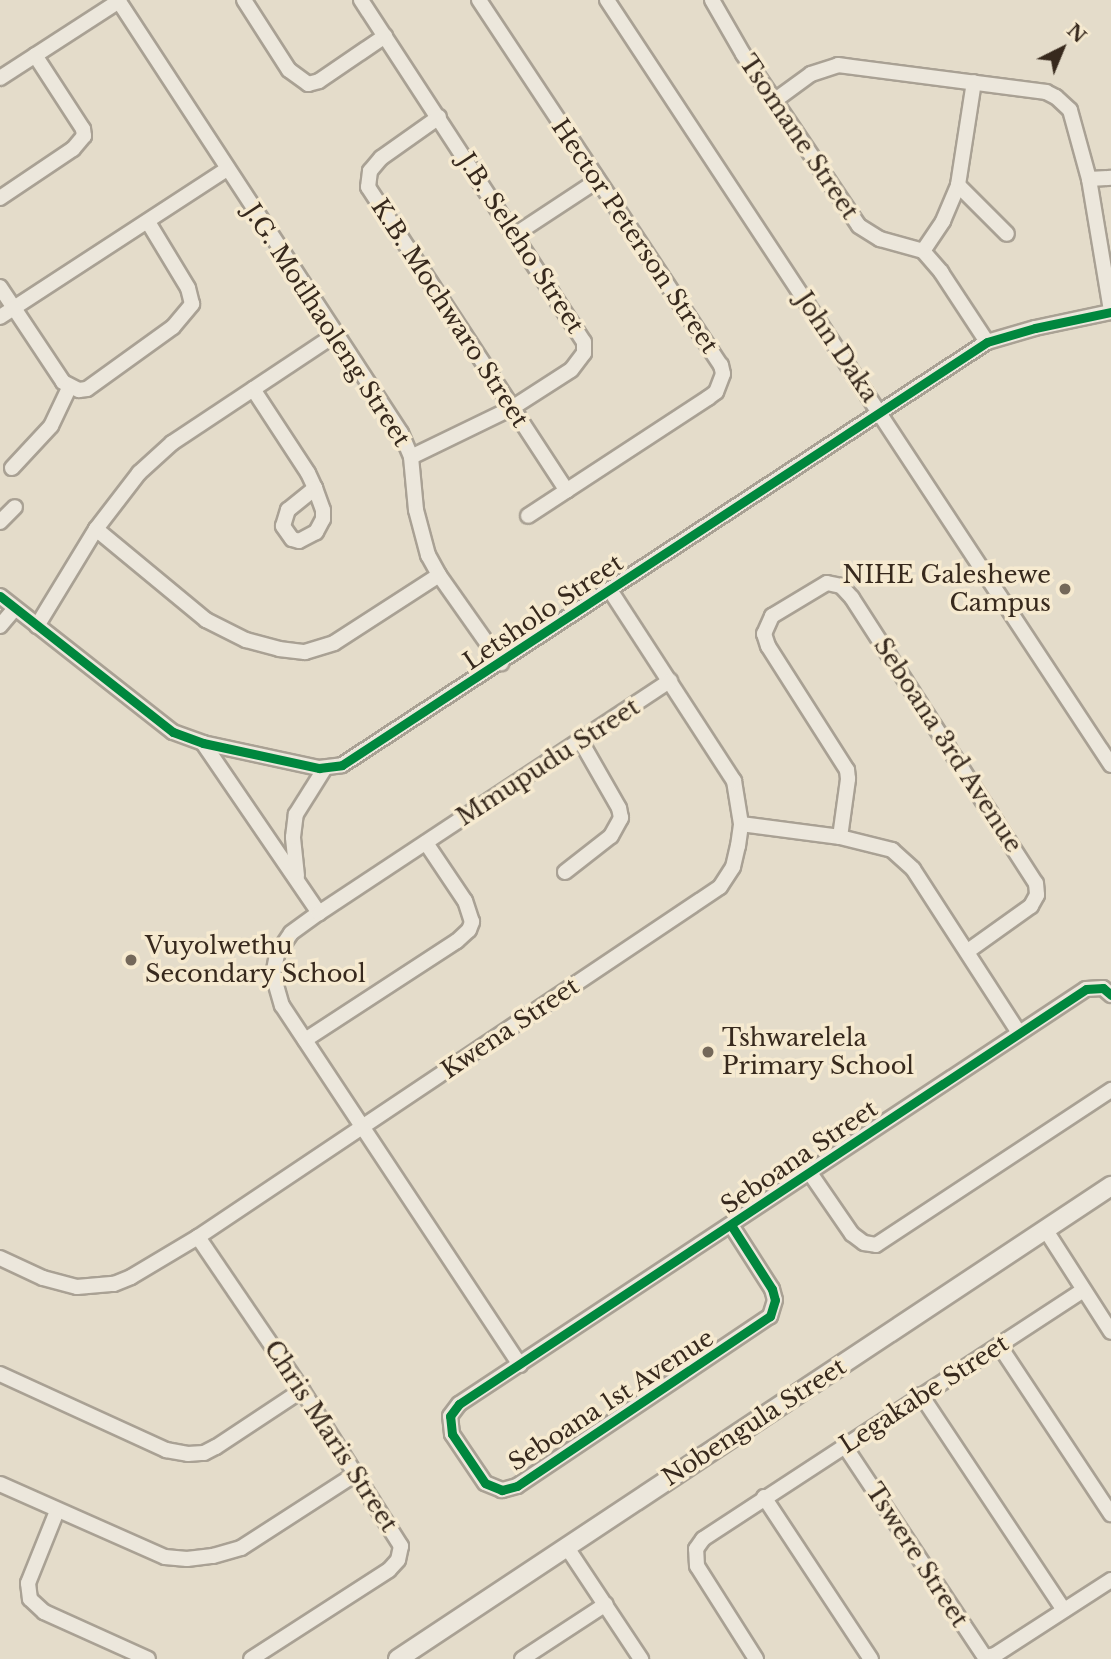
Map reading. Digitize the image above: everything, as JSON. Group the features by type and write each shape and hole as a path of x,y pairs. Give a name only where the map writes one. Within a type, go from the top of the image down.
{"street":[{"path":"0,78 119,0"},
{"name":"J.G. Motlhaoleng Street","path":"119,0 401,433 411,457 421,537 439,575 501,663"},
{"path":"244,0 289,70 308,84 319,81 385,36"},
{"name":"J.B. Seleho Street","path":"361,0 584,342 584,353 571,370 512,408 411,457"},
{"name":"Hector Peterson Street","path":"479,0 721,365 723,374 716,392 708,398 528,516"},
{"name":"John Daka","path":"607,0 1111,765"},
{"name":"Tsomane Street","path":"712,0 718,15 859,226 880,239 923,251"},
{"path":"0,198 73,149 84,136 83,129 36,55"},
{"path":"775,102 811,74 829,66 1046,92 1064,103 1073,121 1089,179 1111,312"},
{"path":"974,82 958,185 943,222 923,251 941,272 987,342"},
{"name":"K.B. Mochwaro Street","path":"439,117 381,158 370,171 368,187 567,491"},
{"path":"6,313 227,169"},
{"path":"1089,179 1111,178"},
{"path":"516,234 598,180"},
{"path":"958,185 1007,234"},
{"path":"0,287 6,313 58,374 70,386 87,389 173,327 192,304 188,288 148,222"},
{"name":"Letsholo Street","path":"325,768 350,761 987,342 1035,328 1111,312"},
{"path":"37,626 96,529 125,489 157,455 336,334"},
{"path":"12,468 51,426 70,386"},
{"path":"253,389 315,488"},
{"path":"0,522 15,507"},
{"path":"96,529 206,620 246,640 279,649 304,652 334,643 439,575"},
{"name":"Seboana 3rd Avenue","path":"840,837 848,779 846,770 768,646 764,634 772,616 827,583 841,586 852,598 1036,883 1037,895 1031,906 968,951"},
{"name":"Kwena Street","path":"0,1258 65,1285 94,1287 131,1277 198,1237 713,893 733,867 741,824 734,781 610,590"},
{"path":"0,596 162,726 203,743 325,768 296,814 293,837 297,881"},
{"path":"0,626 15,608"},
{"name":"Mmupudu Street","path":"362,1127 277,996 272,975 277,954 285,939 319,913 670,681"},
{"path":"565,872 611,836 621,818 619,808 580,740"},
{"path":"203,743 319,913"},
{"path":"741,824 877,844 902,857 968,951 1019,1032"},
{"path":"305,1040 457,941 469,930 472,922 465,901 426,843"},
{"name":"Seboana Street","path":"520,1366 1086,989 1107,991"},
{"path":"810,1173 852,1234 864,1243 876,1245 1111,1090"},
{"path":"362,1127 520,1366"},
{"name":"Nobengula Street","path":"398,1659 1111,1186"},
{"name":"Seboana 1st Avenue","path":"520,1366 459,1404 450,1416 452,1434 485,1483 492,1488 508,1489 517,1486 770,1316 775,1300 772,1289 731,1225"},
{"path":"1045,1229 1111,1332"},
{"name":"Chris Maris Street","path":"198,1237 302,1390 401,1546 398,1560 389,1570 251,1659"},
{"name":"Legakabe Street","path":"756,1659 701,1573 696,1549 703,1539 1083,1290"},
{"path":"999,1345 1111,1514"},
{"path":"0,1374 166,1450 188,1454 204,1453 215,1447 302,1390"},
{"path":"921,1395 1064,1610"},
{"name":"Tswere Street","path":"845,1445 985,1657 995,1655 1111,1580"},
{"path":"0,1484 165,1556 214,1556 241,1548 356,1473"},
{"path":"764,1497 871,1659"},
{"path":"57,1511 28,1583 30,1599 44,1612 148,1659"},
{"path":"566,1546 641,1659"},
{"path":"522,1659 606,1604"}],"cycle path":[{"path":"0,596 173,732 203,743 319,768 342,765 987,342 1035,328 1111,312"},
{"path":"731,1225 772,1289 775,1300 770,1316 517,1486 502,1490 485,1483 452,1434 450,1416 459,1404 1086,989 1103,988 1111,995"}],"place":[{"name":"NIHE Galeshewe Campus","path":"1065,589"},
{"name":"Vuyolwethu Secondary School","path":"131,960"},
{"name":"Tshwarelela Primary School","path":"708,1052"}]}
